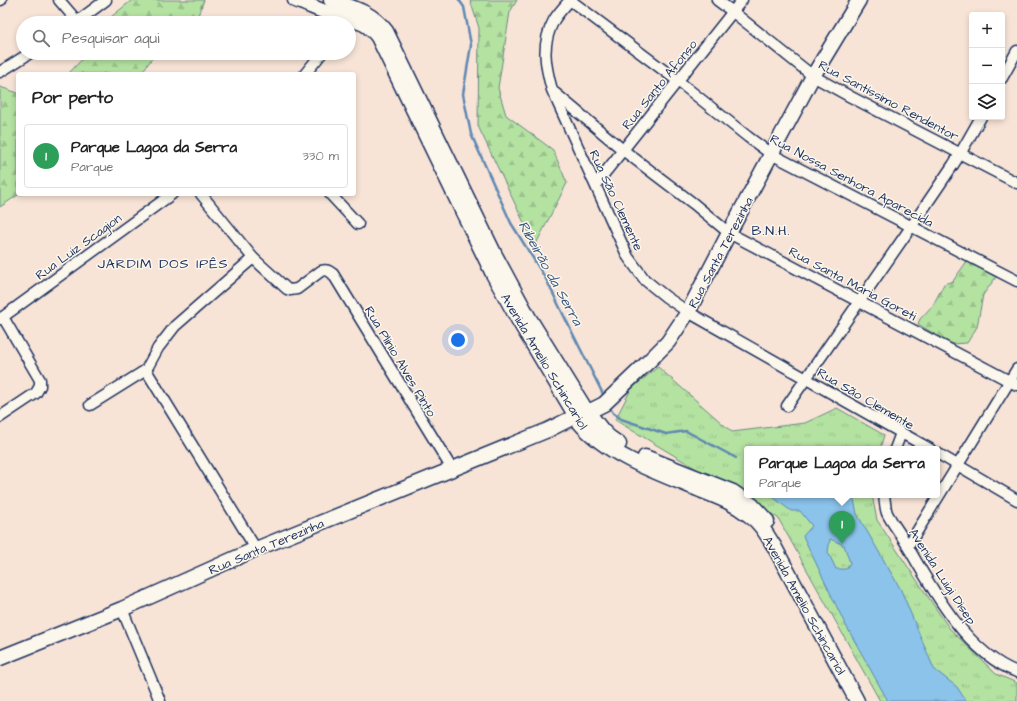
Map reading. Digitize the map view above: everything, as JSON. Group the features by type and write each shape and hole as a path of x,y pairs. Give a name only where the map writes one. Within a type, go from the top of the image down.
{"main road":[{"name":"Avenida Amelio Schincariol","path":"295,0 327,3 365,12 380,23 386,31 510,284 529,318 593,411 602,430 609,437 632,451 733,492 752,505 770,525 784,546 867,701"},
{"name":"Rua Santa Terezinha","path":"0,658 122,608 256,549 593,411 668,342 688,312 813,76 859,0"},
{"name":"Avenida Amelio Schincariol","path":"327,3 337,16"},
{"name":"Avenida Amelio Schincariol","path":"356,23 367,25 372,29 380,41 493,274 519,321 593,411"},
{"name":"Avenida Amelio Schincariol","path":"593,411 588,433 608,447 631,460 738,507 759,523 774,546 857,701"}],"street":[{"path":"59,0 71,16"},
{"path":"84,16 106,0"},
{"name":"Rua Nossa Senhora Aparecida","path":"570,0 678,81 771,154 1017,281"},
{"name":"Rua São Clemente","path":"570,0 554,18 548,35 545,57 548,76 552,90 628,257 646,280 666,297 688,312 925,446"},
{"name":"Rua Santíssimo Rendentor","path":"717,0 813,76 1017,183"},
{"name":"Rua Santo Afonso","path":"596,184 742,0"},
{"path":"1005,73 1017,51"},
{"path":"0,72 19,60"},
{"path":"307,72 316,60"},
{"name":"Rua Santa Maria Goreti","path":"552,90 623,150 694,204 729,233 1013,383"},
{"path":"787,406 911,227 960,154 979,120"},
{"name":"Rua Luiz Scagion","path":"2,318 169,196"},
{"path":"90,405 146,370 158,348 175,326 253,258 203,196"},
{"path":"332,196 358,224"},
{"name":"Rua Plínio Alves Pinto","path":"253,258 287,289 290,290 297,289 321,271 325,270 333,274 452,469"},
{"path":"0,417 36,393 40,386 40,380 2,318"},
{"path":"940,494 1013,383 1017,369"},
{"path":"146,370 256,549"},
{"path":"896,446 901,433"},
{"path":"940,455 1017,500"},
{"name":"Avenida Luigi Disep","path":"885,498 887,512 917,564 960,629 982,651 1009,669 1017,672"},
{"path":"908,546 938,498"},
{"path":"122,608 160,701"}],"green space":[{"path":"132,0 204,0 198,16 112,16"},
{"path":"470,0 517,0 510,12 498,88 506,115 553,150 567,183 535,246 478,126 479,28"},
{"path":"81,60 151,60 142,72 70,72"},
{"path":"0,87 16,92 16,196 0,207"},
{"path":"967,261 996,277 983,295 977,327 967,343 951,344 918,324 920,319 933,305 944,284 953,281"},
{"path":"658,367 732,432 805,423 837,408 884,435 881,446 744,446 744,498 615,420 631,389"},
{"path":"745,498 873,498 877,520 949,628 996,674 1017,683 1017,701 880,701 778,518"}],"water":[{"path":"774,498 854,498 857,514 901,590 934,669 957,687 966,701 888,701 844,622 803,536 812,526 800,511 791,511","holes":["830,539 844,545 850,563 846,569 836,569 828,552"]}],"waterway":[{"name":"Ribeirão da Serra","path":"459,0 464,7 471,45 463,94 471,134 511,223 546,279 605,398"},
{"name":"Ribeirão da Serra","path":"609,406 613,413 621,419 666,434 686,431 736,458"}],"place":[{"name":"Parque Lagoa da Serra","path":"842,544"}],"district":[{"name":"B.N.H.","path":"771,230"},
{"name":"JARDIM DOS IPÊS","path":"163,263"}]}
